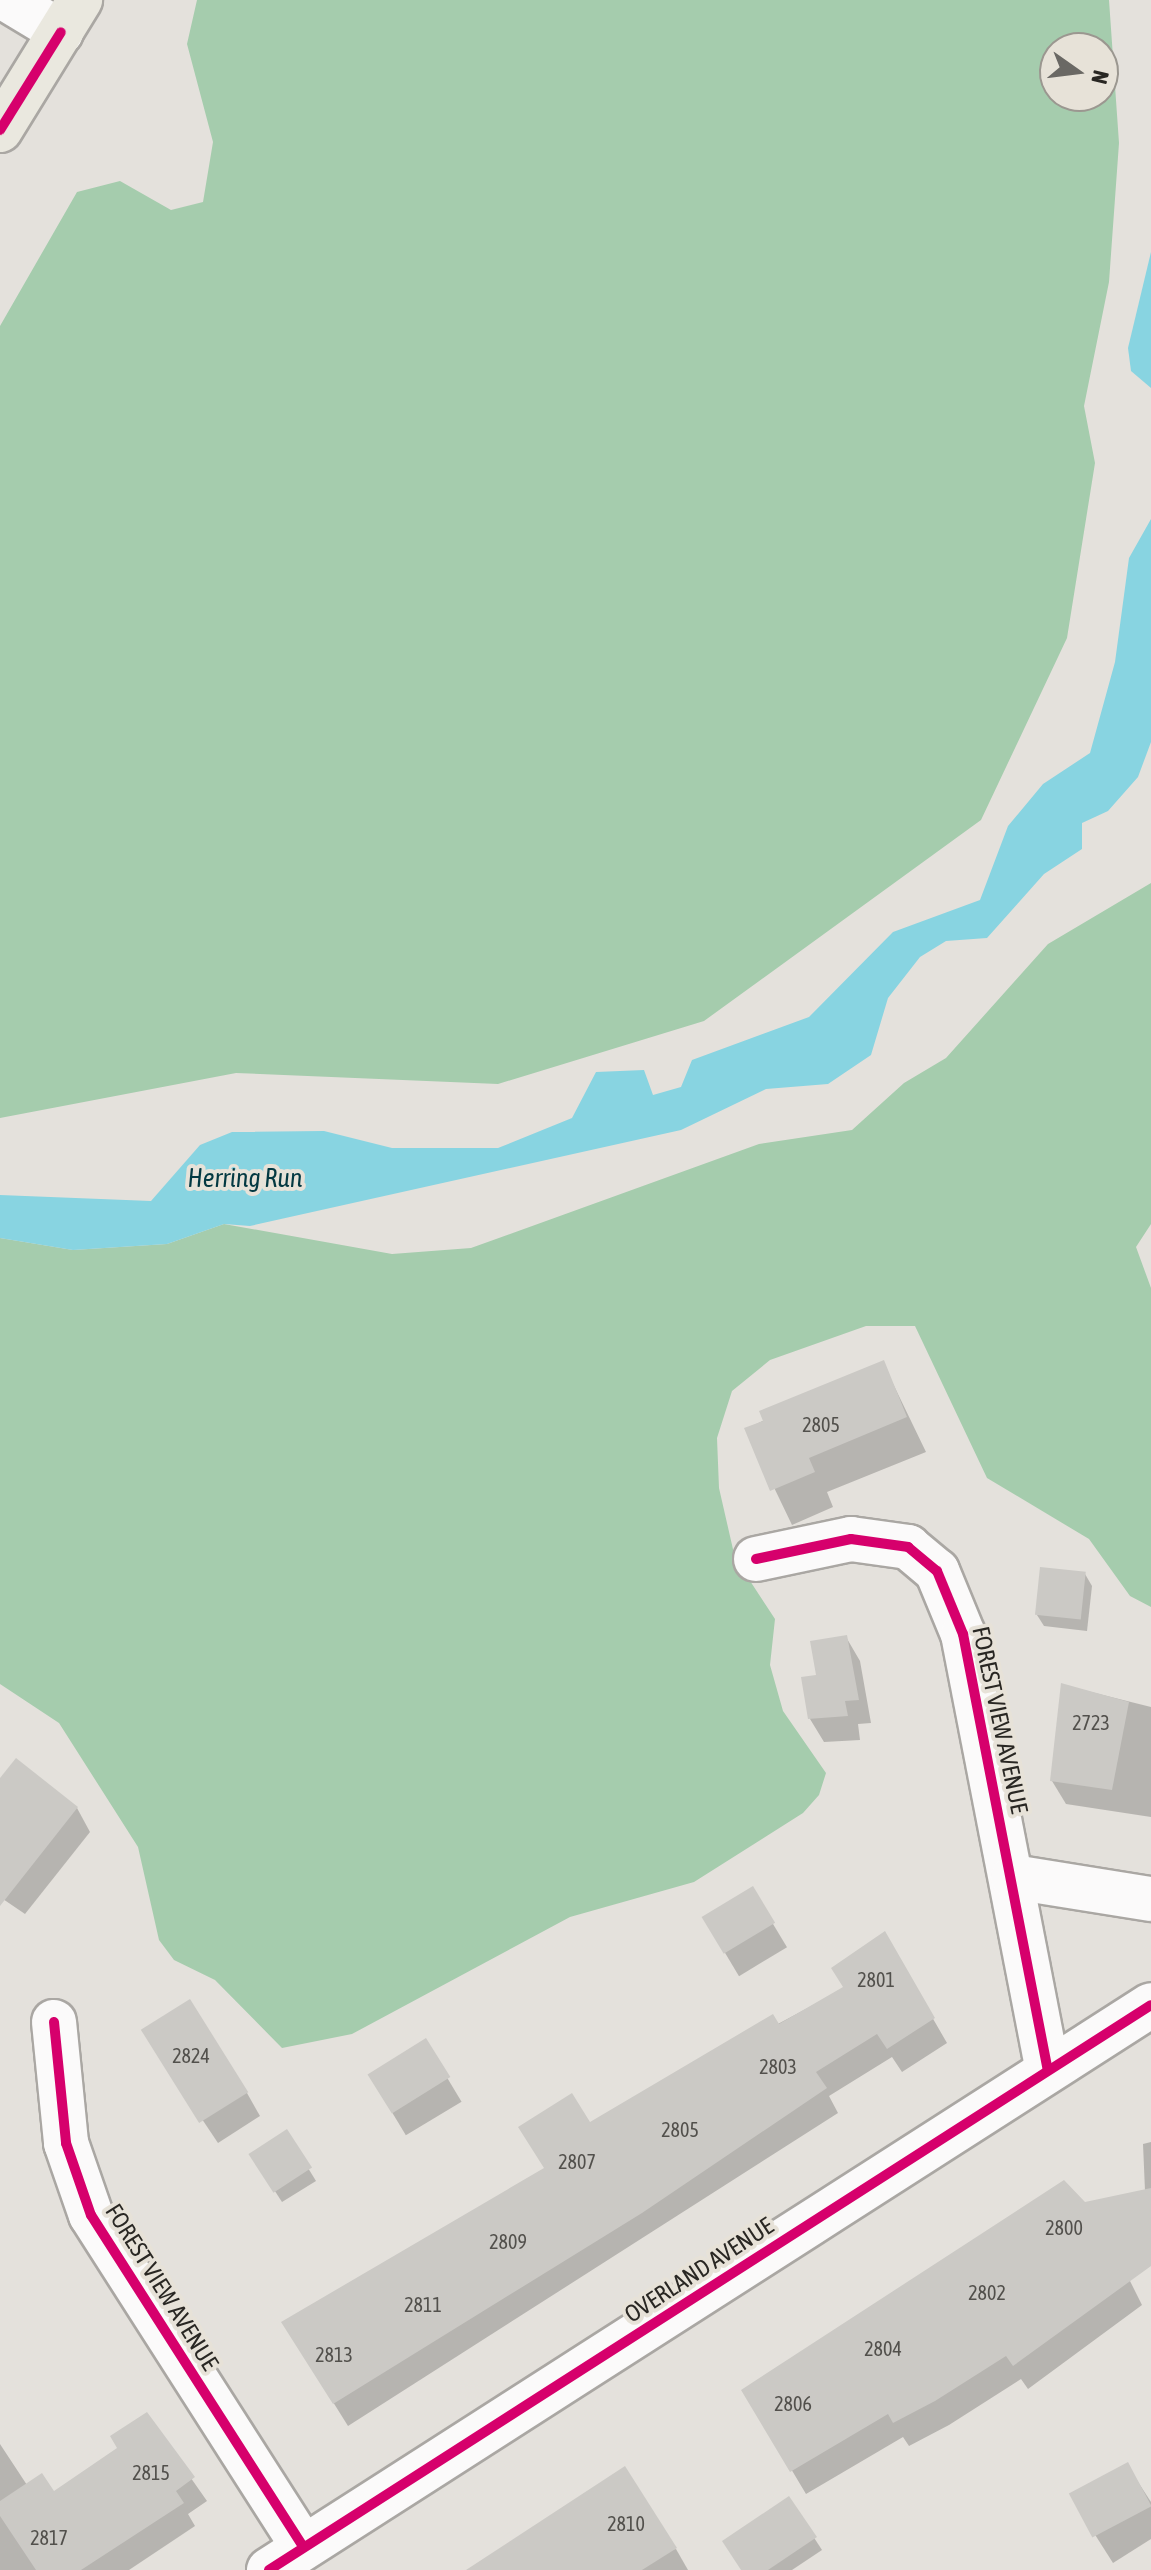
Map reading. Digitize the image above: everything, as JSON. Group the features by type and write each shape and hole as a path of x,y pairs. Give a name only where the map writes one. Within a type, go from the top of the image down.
{"main road":[{"path":"0,130 71,16"}],"street":[{"path":"8,0 71,16"},
{"name":"FOREST VIEW AVENUE","path":"756,1559 851,1539 908,1547 937,1571 963,1634 1013,1877 1048,2070"},
{"path":"1013,1877 1151,1899"},
{"name":"OVERLAND AVENUE","path":"286,2559 1151,2005"},
{"name":"FOREST VIEW AVENUE","path":"54,2022 66,2143 91,2215 286,2559"}],"green space":[{"path":"197,0 1109,0 1111,32 1039,32 1039,112 1117,112 1119,143 1109,282 1084,406 1095,463 1067,638 981,820 704,1021 498,1084 236,1073 0,1118 0,326 77,192 120,181 171,210 203,202 213,142 187,44"},
{"path":"1151,883 1151,1224 1136,1247 1151,1288 1151,1607 1130,1596 1089,1539 987,1478 915,1326 866,1326 770,1360 732,1391 717,1438 719,1488 735,1558 775,1619 770,1665 783,1711 826,1773 819,1795 803,1813 694,1882 570,1917 352,2034 282,2048 215,1980 174,1960 159,1940 138,1847 59,1723 0,1684 0,1238 73,1250 167,1244 224,1224 392,1254 471,1248 759,1144 852,1130 904,1083 946,1058 1048,944"}],"water":[{"path":"1151,252 1151,388 1131,371 1128,348"},
{"name":"Herring Run","path":"1151,519 1151,742 1138,777 1108,811 1082,823 1082,849 1044,874 987,938 946,941 920,957 888,998 871,1055 828,1084 766,1089 681,1130 250,1226 224,1224 167,1244 73,1250 0,1238 0,1195 151,1201 200,1145 232,1132 324,1131 392,1148 498,1148 572,1118 596,1072 644,1070 653,1095 681,1087 692,1060 809,1017 893,932 980,900 1008,826 1043,784 1090,753 1115,662 1129,558"}],"building":[{"path":"884,1360 907,1417 809,1458 815,1472 770,1491 744,1428 763,1421 759,1411"},
{"path":"1040,1567 1086,1572 1081,1620 1035,1615"},
{"path":"847,1635 859,1700 845,1701 848,1716 808,1719 801,1677 816,1675 810,1641"},
{"path":"1061,1683 1129,1702 1112,1790 1050,1781"},
{"path":"16,1758 78,1807 0,1906 0,1778"},
{"path":"753,1886 775,1923 724,1954 702,1917"},
{"path":"885,1931 935,2018 887,2049 877,2034 816,2072 827,2088 642,2213 333,2404 281,2322 544,2168 518,2127 572,2093 590,2122 773,2014 779,2024 843,1987 831,1968"},
{"path":"190,1999 248,2092 199,2123 141,2030"},
{"path":"426,2038 450,2077 392,2114 367,2075"},
{"path":"287,2129 312,2168 273,2193 248,2154"},
{"path":"1064,2180 1085,2202 1151,2188 1151,2266 1013,2366 1006,2356 935,2401 893,2423 888,2414 790,2472 741,2390"},
{"path":"147,2412 195,2477 176,2491 184,2503 81,2570 36,2570 0,2516 0,2501 42,2473 54,2491 117,2448 110,2436"},
{"path":"1128,2462 1151,2506 1092,2538 1069,2493"},
{"path":"625,2466 677,2548 642,2570 466,2570"},
{"path":"789,2496 817,2537 768,2570 741,2570 722,2541"}],"cycle path":[{"path":"0,130 61,32"},
{"path":"756,1559 851,1539 908,1547 937,1571 963,1634 1048,2070"},
{"path":"269,2570 1151,2005"},
{"path":"54,2022 66,2143 91,2215 303,2547"}]}
